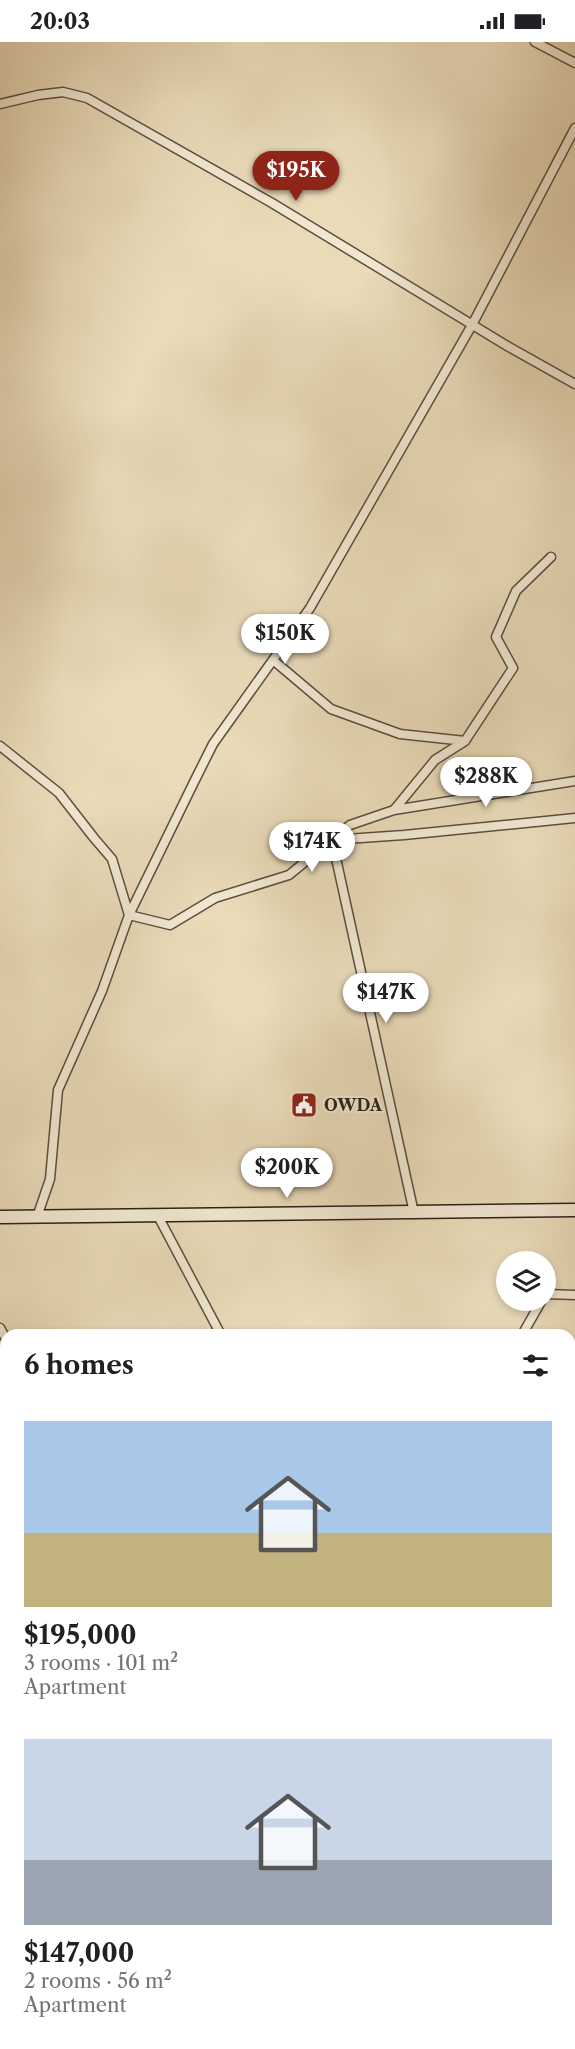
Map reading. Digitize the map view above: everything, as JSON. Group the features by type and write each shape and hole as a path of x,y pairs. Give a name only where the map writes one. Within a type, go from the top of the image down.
{"street":[{"path":"535,42 575,63"},
{"path":"0,104 63,92 87,98 252,191 472,325 575,384"},
{"path":"37,1217 50,1179 58,1090 102,991 129,915 213,744 309,608 472,325 575,128"},
{"path":"394,810 435,760 465,741 513,669 496,637 516,591 552,557"},
{"path":"273,660 331,709 400,734 465,741"},
{"path":"0,746 59,793 112,859 129,915"},
{"path":"129,915 170,925 215,898 289,875 350,825 394,810 575,781"},
{"path":"332,840 575,818"},
{"path":"332,840 414,1213"},
{"path":"0,1217 575,1210"},
{"path":"158,1216 218,1329"},
{"path":"556,1294 575,1295"},
{"path":"525,1329 536,1311"}],"place":[{"name":"OWDA","path":"304,1105"}]}
